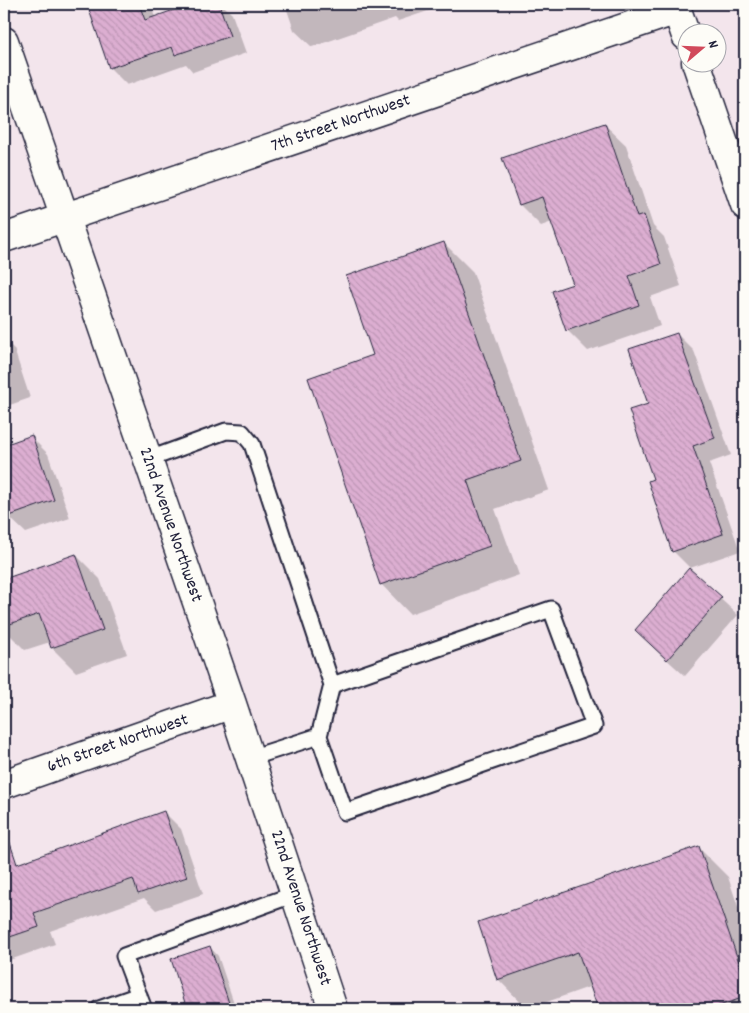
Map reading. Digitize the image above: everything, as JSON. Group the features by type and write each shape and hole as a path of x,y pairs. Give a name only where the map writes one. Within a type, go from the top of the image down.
{"street":[{"path":"676,7 681,22"},
{"name":"7th Street Northwest","path":"4,238 676,7"},
{"name":"22nd Avenue Northwest","path":"4,41 232,704 333,1009"},
{"path":"699,72 745,205"},
{"name":"6th Street Northwest","path":"4,784 232,704"}],"lane":[{"path":"148,460 226,431 242,432 252,444 332,685 319,736 345,812 594,726 551,609 332,685"},
{"path":"250,758 319,736"},
{"path":"99,1009 141,1002 124,956 295,894"}],"building":[{"path":"87,4 139,4 145,20 191,4 219,4 230,36 175,55 172,47 109,68"},
{"path":"605,123 637,217 644,215 661,264 629,276 639,305 566,331 552,291 573,284 542,197 519,205 502,158"},
{"path":"444,242 521,461 467,480 490,546 380,585 308,378 373,355 346,276"},
{"path":"677,333 715,438 693,446 723,534 672,552 648,481 653,479 629,410 648,404 629,349"},
{"path":"32,435 54,500 4,518 4,445"},
{"path":"76,554 103,630 51,648 39,614 4,626 4,579"},
{"path":"689,568 722,597 667,660 635,630"},
{"path":"164,811 187,877 138,894 133,879 34,913 39,927 4,939 4,841 9,840 17,864"},
{"path":"699,846 745,980 745,997 710,1009 598,1009 578,952 497,980 478,922"},
{"path":"210,946 231,1009 187,1009 171,959"}]}
